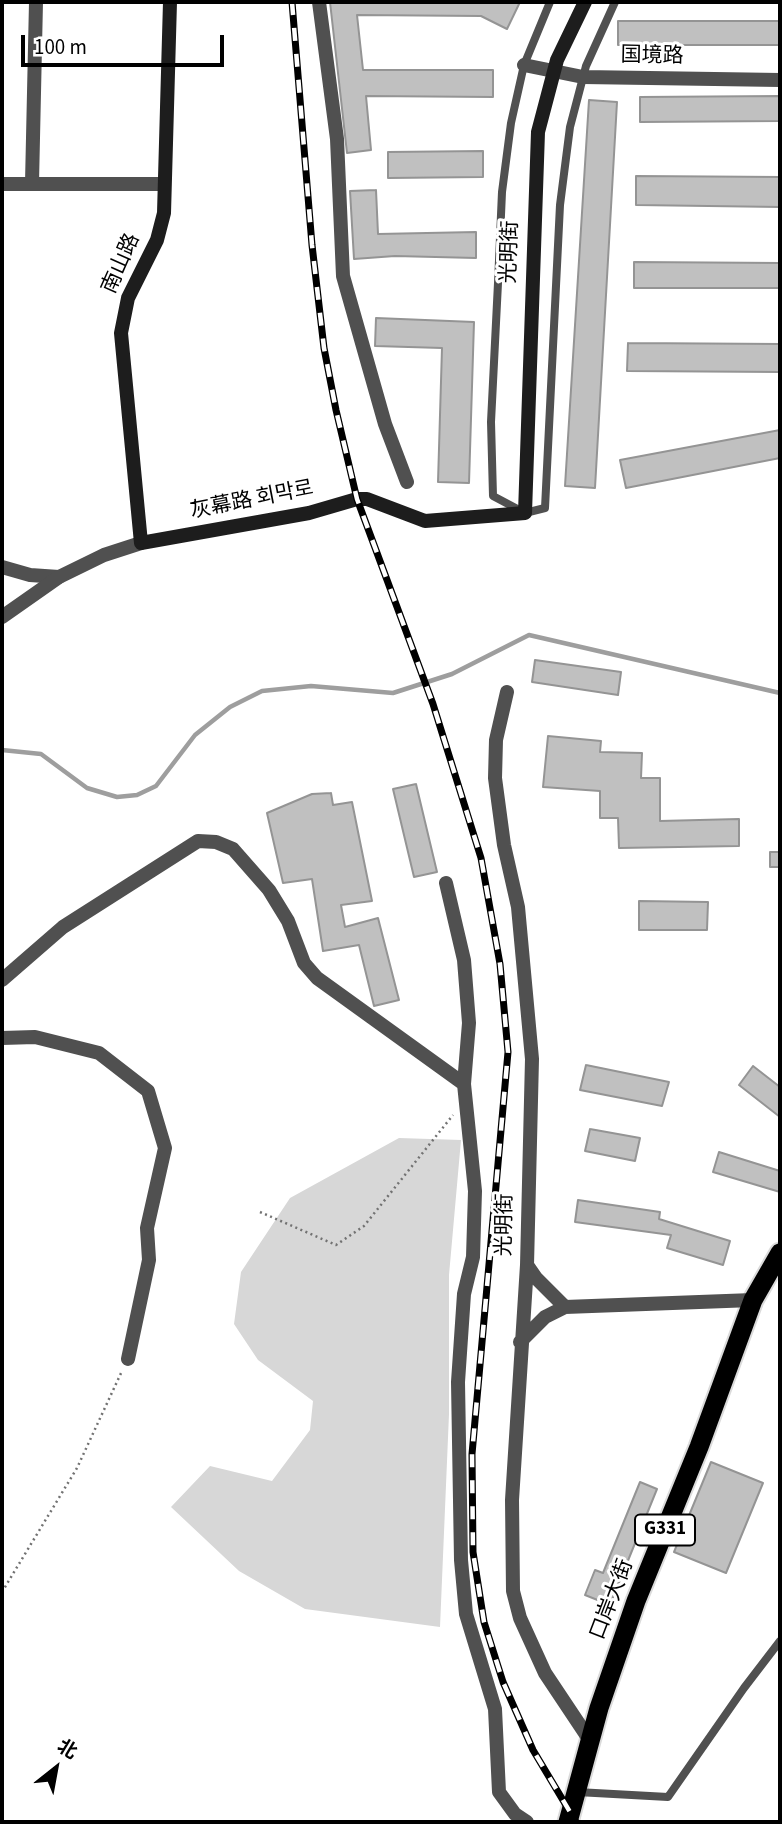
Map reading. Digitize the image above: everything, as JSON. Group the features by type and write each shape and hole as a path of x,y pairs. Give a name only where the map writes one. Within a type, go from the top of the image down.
{"highway":[{"name":"口岸大街","path":"569,1819 631,1615 753,1300 780,1253"}],"main road":[{"name":"南山路","path":"141,543 121,333 128,298 161,226 170,2"},
{"name":"光明街","path":"525,513 534,172 538,132 552,73 585,2"},
{"name":"灰幕路 회막로","path":"141,543 309,513 357,499 367,499 425,521 525,513"}],"street":[{"path":"32,183 36,2"},
{"path":"320,2 337,139 343,276 385,424 407,482"},
{"name":"国境路","path":"524,65 552,73 583,77 780,80"},
{"path":"2,184 164,184"},
{"name":"灰幕路 회막로","path":"2,617 59,577 104,555 141,543"},
{"path":"5,566 30,575 59,577"},
{"name":"光明街","path":"507,692 496,740 495,778 504,845 518,907 531,1059 527,1265 520,1342 511,1530 513,1591 529,1641 557,1693 591,1742"},
{"path":"2,980 63,926 198,842 216,842 233,849 269,890 288,921 304,963 317,978 465,1092"},
{"path":"446,883 464,960 469,1023 465,1092 475,1191 473,1256 464,1294 458,1382 464,1601 495,1709 499,1792 515,1814 527,1822"},
{"path":"2,1038 35,1037 99,1053 148,1091 165,1148 148,1228 149,1260 128,1359"},
{"path":"527,1265 565,1307"},
{"path":"520,1342 545,1317 565,1307 753,1300"}],"lane":[{"path":"550,2 524,65 511,123 502,192 491,422 493,496 525,513 545,509 560,205 570,127 583,77 615,2"},
{"path":"577,1792 668,1797 744,1688 780,1642"}],"path":[{"path":"260,1212 336,1245 364,1226 465,1092"},
{"path":"2,1592 77,1468 128,1359"}],"shaded area":[{"path":"399,1138 461,1140 449,1275 449,1414 440,1627 305,1609 239,1571 171,1507 210,1466 272,1481 310,1430 313,1401 258,1360 234,1324 241,1272 290,1198"}],"building":[{"path":"330,2 520,2 507,29 481,16 357,15 363,70 493,70 493,97 366,96 371,150 347,153"},
{"path":"618,21 780,21 780,45 618,45"},
{"path":"780,96 780,121 640,122 640,97"},
{"path":"589,100 617,102 595,488 565,486"},
{"path":"483,151 483,177 388,178 388,152"},
{"path":"636,176 780,177 780,207 636,205"},
{"path":"376,190 378,234 476,232 476,258 395,256 354,259 350,191"},
{"path":"634,262 780,263 780,288 634,288"},
{"path":"376,318 474,322 469,483 438,482 442,348 375,346"},
{"path":"628,343 780,344 780,372 627,371"},
{"path":"780,430 780,458 626,488 620,460"},
{"path":"535,660 621,672 618,695 532,682"},
{"path":"548,736 601,741 600,752 642,753 641,778 660,778 660,821 739,819 739,846 619,848 618,818 600,818 600,791 543,787"},
{"path":"416,784 437,872 414,877 393,789"},
{"path":"331,793 333,805 352,802 372,901 341,905 345,927 378,918 399,1000 374,1006 359,945 323,951 312,879 283,883 267,813 312,794"},
{"path":"770,852 780,852 780,867 770,867"},
{"path":"639,901 708,902 707,930 639,930"},
{"path":"586,1065 669,1082 662,1106 580,1090"},
{"path":"753,1066 780,1087 780,1117 739,1085"},
{"path":"590,1129 640,1138 635,1161 585,1151"},
{"path":"719,1152 780,1171 780,1192 713,1172"},
{"path":"578,1200 660,1212 659,1219 730,1241 723,1265 667,1248 671,1235 575,1222"},
{"path":"711,1462 763,1483 726,1573 674,1552"},
{"path":"640,1482 657,1489 610,1605 585,1595 595,1570 603,1573"}],"waterway":[{"path":"2,750 41,754 87,788 117,797 137,795 156,786 195,735 230,707 262,691 311,686 393,693 452,674 529,635 780,693"}],"railway":[{"path":"292,2 312,245 324,348 336,410 357,499 433,704 481,858 500,964 508,1052 472,1454 473,1552 484,1622 503,1682 533,1750 576,1822"}]}
